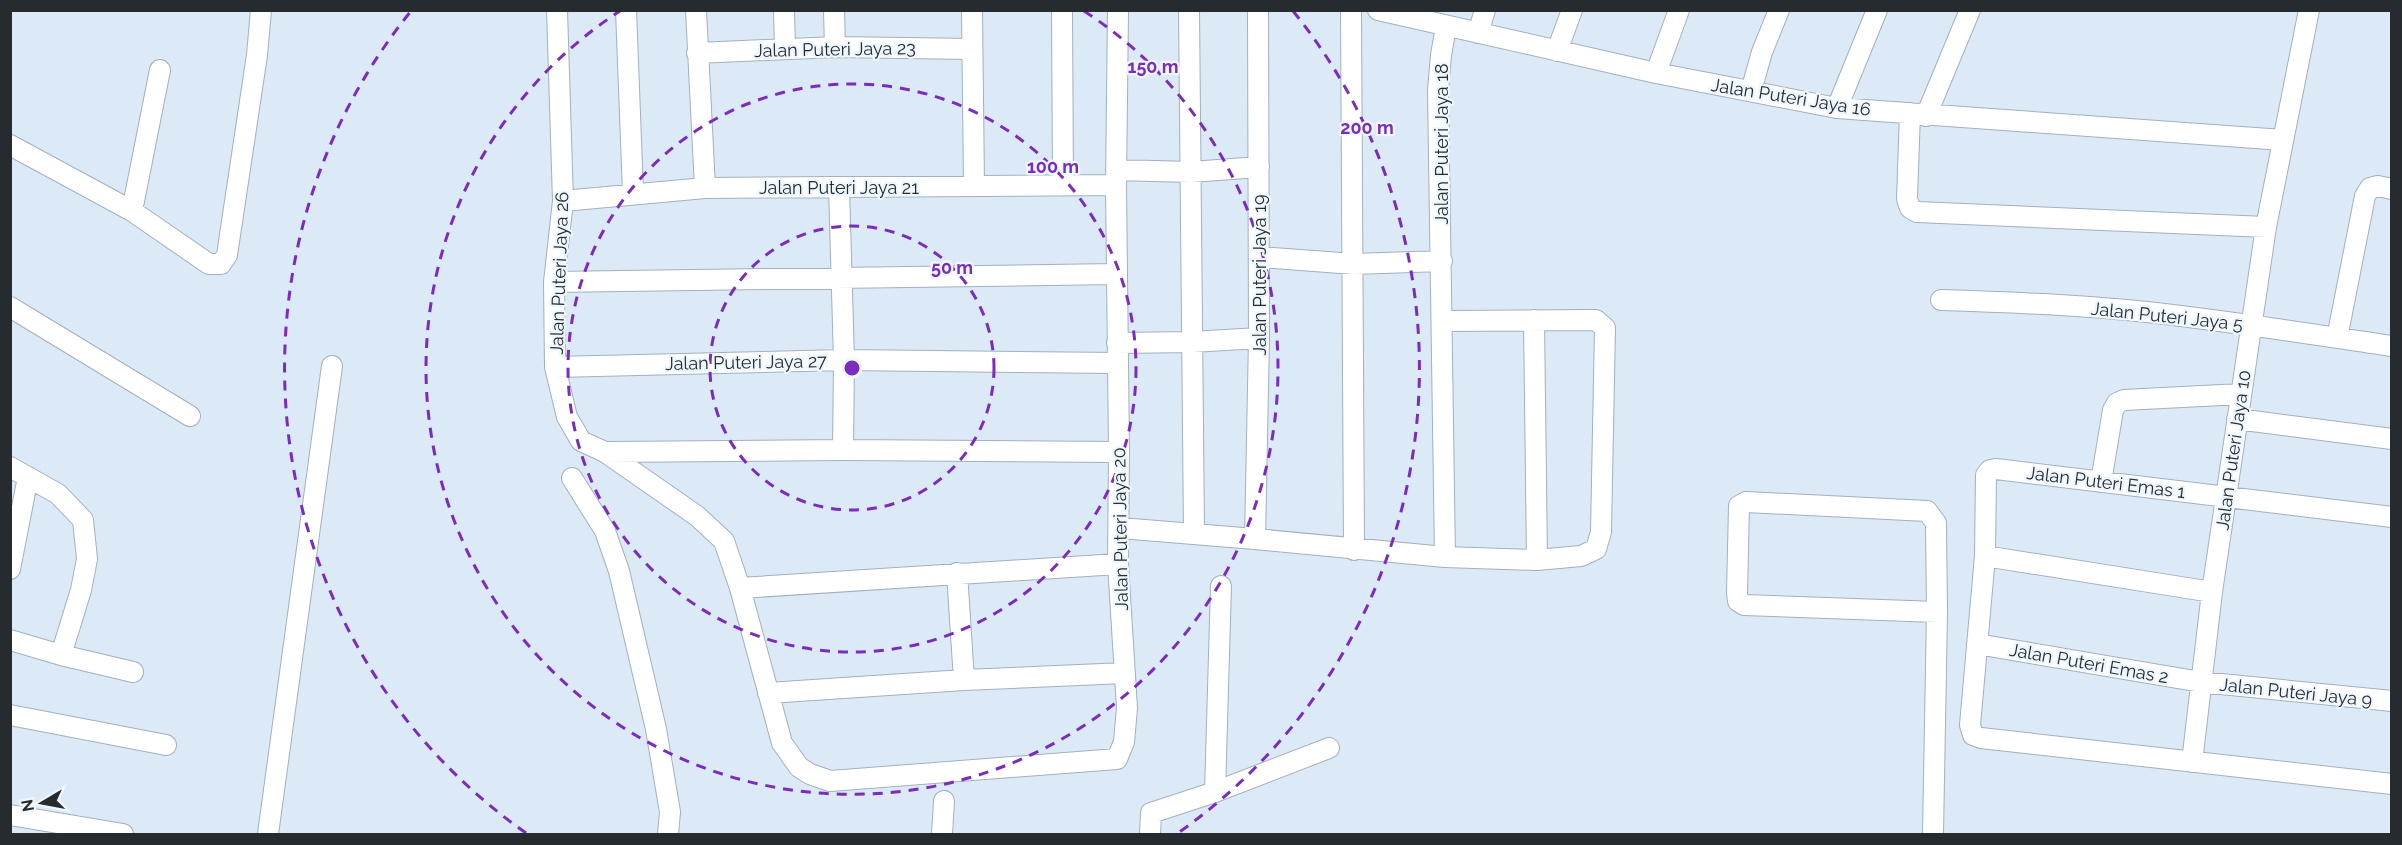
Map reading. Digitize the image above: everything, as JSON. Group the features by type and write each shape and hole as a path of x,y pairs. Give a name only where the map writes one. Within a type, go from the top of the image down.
{"street":[{"path":"10,145 132,211 209,264 221,264 227,255 257,55 261,10"},
{"name":"Jalan Puteri Jaya 26","path":"557,10 562,201 554,282 555,367 567,417 581,441 605,452 698,516 724,541 740,588 782,743 799,767 810,774 830,781"},
{"path":"626,10 633,193"},
{"path":"696,10 705,188"},
{"path":"784,10 785,49"},
{"path":"834,10 835,47"},
{"path":"972,10 974,186"},
{"path":"1062,10 1063,186"},
{"name":"Jalan Puteri Jaya 20","path":"830,781 1117,759 1124,742 1127,708 1118,564 1120,528 1116,178 1118,10"},
{"path":"1189,10 1194,534"},
{"name":"Jalan Puteri Jaya 19","path":"1255,538 1259,338 1258,10"},
{"path":"1351,10 1354,550"},
{"name":"Jalan Puteri Jaya 16","path":"1378,10 1402,13 1446,27 1656,74 1837,108 2283,140"},
{"path":"1478,33 1485,10"},
{"path":"1557,51 1572,10"},
{"path":"1656,74 1679,10"},
{"path":"1751,91 1762,52 1779,10"},
{"path":"1837,108 1877,10"},
{"path":"1970,10 1918,115 1907,199 1910,208 1917,212 2266,226"},
{"name":"Jalan Puteri Jaya 10","path":"2192,762 2212,592 2228,497 2237,419 2266,226 2309,10"},
{"name":"Jalan Puteri Jaya 18","path":"1445,557 1438,90 1446,27"},
{"name":"Jalan Puteri Jaya 23","path":"697,53 835,47 972,49"},
{"path":"132,211 160,70"},
{"name":"Jalan Puteri Jaya 21","path":"562,201 705,188 1063,186 1116,178 1259,167"},
{"path":"2337,338 2365,196 2370,188 2379,186 2391,189"},
{"path":"839,187 844,360 843,450"},
{"path":"1259,257 1353,264 1442,261"},
{"path":"554,282 1116,274"},
{"name":"Jalan Puteri Jaya 5","path":"1941,300 2016,302 2145,312 2251,324 2391,346"},
{"path":"10,307 190,416"},
{"path":"1533,320 1537,560"},
{"path":"1120,528 1255,538 1354,550 1445,557 1537,560 1581,556 1596,549 1601,532 1605,328 1596,320 1442,321"},
{"path":"1117,343 1259,338"},
{"name":"Jalan Puteri Jaya 27","path":"555,367 844,360 1117,363"},
{"path":"268,834 332,366"},
{"path":"2101,482 2113,410 2117,403 2124,400 2241,394"},
{"path":"2237,419 2391,439"},
{"path":"605,452 843,450 1119,452"},
{"path":"10,467 58,494 83,520 87,559 61,655"},
{"name":"Jalan Puteri Emas 1","path":"1984,556 1986,475 1990,470 1996,469 2391,517"},
{"path":"10,569 28,477"},
{"path":"572,478 605,531 619,571 656,729 670,812 668,834"},
{"path":"1933,834 1937,612 1936,523 1927,510 1746,502 1739,506 1737,512 1737,593 1738,601 1744,605 1937,612"},
{"path":"2212,592 1984,556 1970,725 1973,735 1981,738 2391,784"},
{"path":"740,588 1118,564"},
{"path":"957,573 964,680"},
{"path":"1215,792 1221,586"},
{"path":"10,640 133,672"},
{"name":"Jalan Puteri Emas 2","path":"1977,644 2200,682"},
{"path":"768,693 964,680 1125,674"},
{"name":"Jalan Puteri Jaya 9","path":"2200,682 2391,701"},
{"path":"10,715 166,745"},
{"path":"1150,834 1151,813 1215,792 1329,748"},
{"path":"942,834 944,801"},
{"path":"10,815 123,834"}]}
